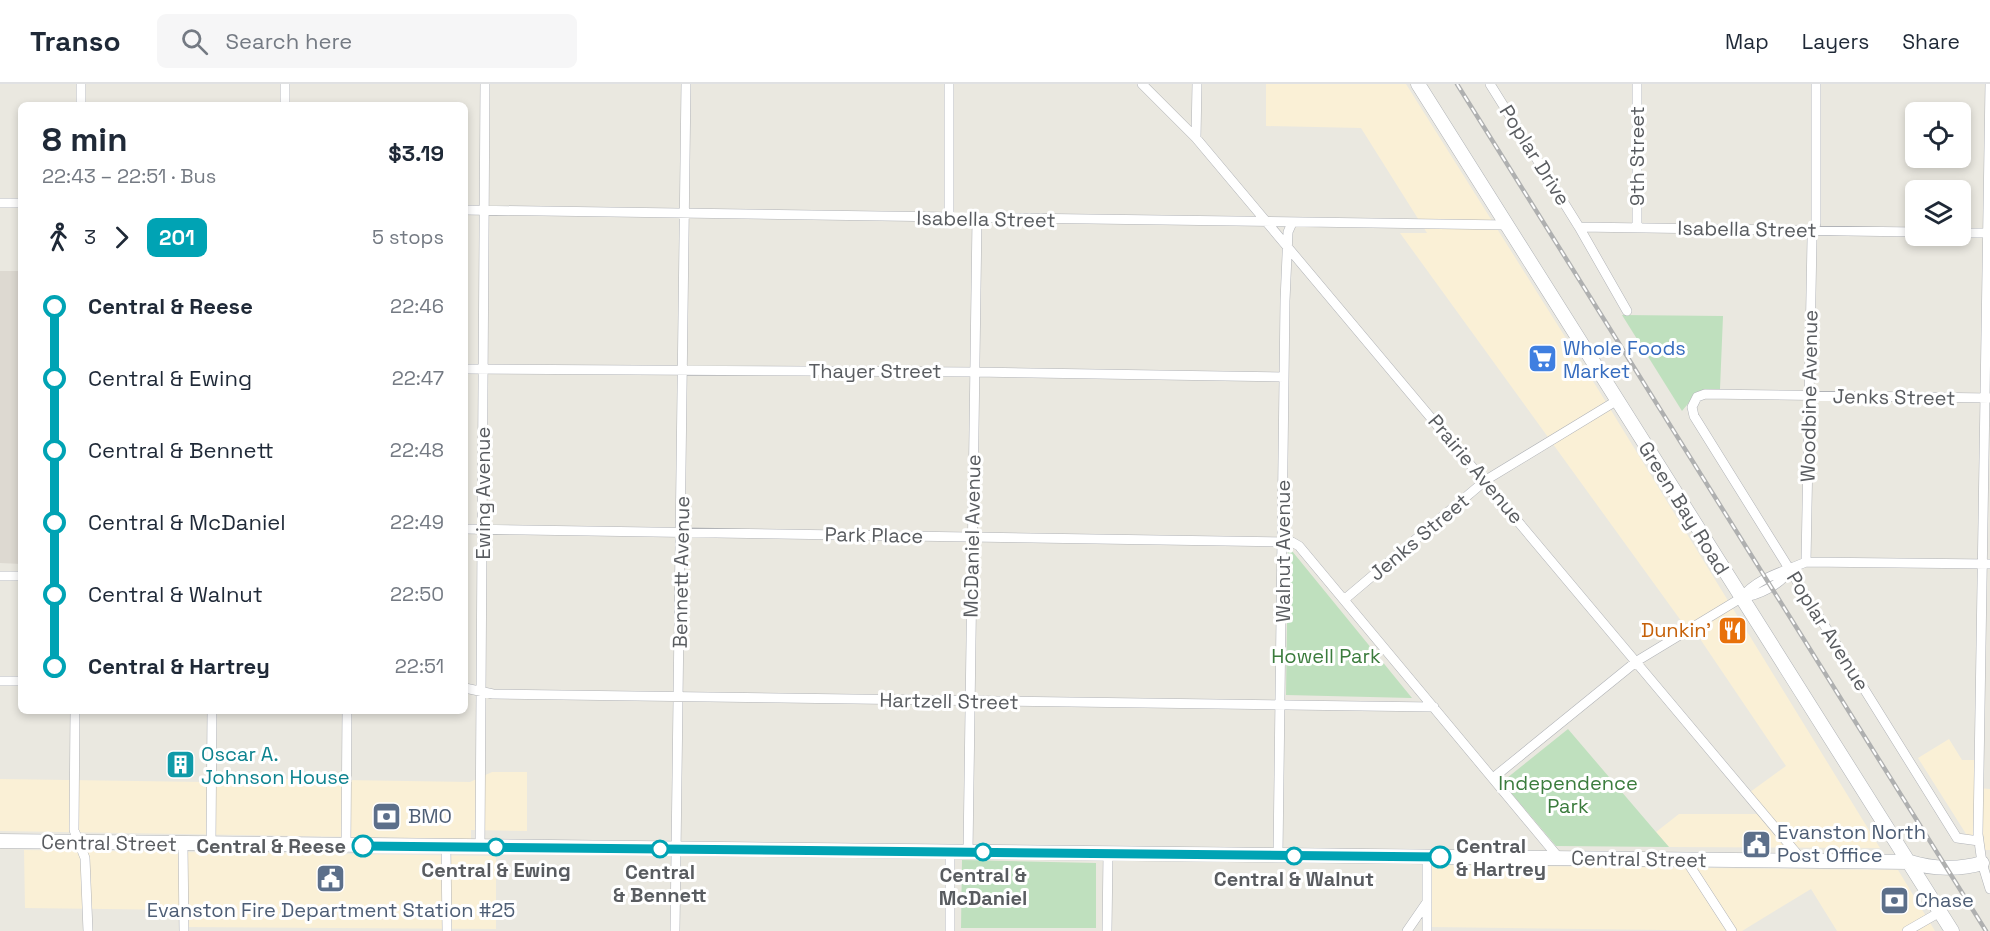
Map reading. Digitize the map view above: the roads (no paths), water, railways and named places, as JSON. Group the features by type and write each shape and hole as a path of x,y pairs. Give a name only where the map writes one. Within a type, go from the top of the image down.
{"main road":[{"name":"Green Bay Road","path":"1418,84 1952,931"},
{"name":"Central Street","path":"0,841 1910,862 1923,866 1968,867 1986,863"}],"street":[{"path":"81,84 81,102"},
{"path":"285,84 285,102"},
{"name":"Ewing Avenue","path":"480,847 485,84"},
{"name":"Bennett Avenue","path":"675,931 680,697 686,84"},
{"path":"949,84 949,218"},
{"name":"Prairie Avenue","path":"1142,84 1197,138 1803,861"},
{"path":"1197,84 1197,138"},
{"name":"Poplar Drive","path":"1490,84 1579,227"},
{"name":"9th Street","path":"1637,84 1637,228"},
{"name":"Woodbine Avenue","path":"1806,562 1812,239 1815,227 1816,84"},
{"path":"1990,84 1985,715 1979,841 1986,863 1990,889"},
{"path":"0,203 18,203"},
{"name":"Isabella Street","path":"468,210 1508,225"},
{"name":"McDaniel Avenue","path":"968,852 977,219"},
{"name":"Walnut Avenue","path":"1278,855 1284,541 1284,377 1287,248 1288,232 1292,223"},
{"path":"1579,227 1627,311"},
{"name":"Isabella Street","path":"1579,227 1815,227 1905,231"},
{"path":"1971,233 1989,233"},
{"name":"Thayer Street","path":"468,369 975,372 1284,377"},
{"name":"Jenks Street","path":"1693,403 1705,394 1988,398"},
{"name":"Jenks Street","path":"1345,599 1486,480 1616,401"},
{"name":"Poplar Avenue","path":"1693,403 1694,416 1957,838 1979,841"},
{"name":"Park Place","path":"468,529 1284,541"},
{"path":"1284,541 1299,546 1345,599 1559,858"},
{"path":"1493,778 1637,661 1742,598 1749,588 1779,571 1806,562 1987,564"},
{"path":"0,576 18,576"},
{"path":"0,681 18,681"},
{"name":"Hartzell Street","path":"468,689 494,694 1281,707 1434,707"},
{"path":"75,714 74,830 85,858 88,931"},
{"path":"211,844 212,714"},
{"path":"346,846 347,714"},
{"path":"183,844 184,931"},
{"path":"446,847 447,931"},
{"path":"950,852 950,931"},
{"path":"1107,931 1108,854"},
{"path":"1427,857 1427,931"},
{"path":"1686,860 1732,931"},
{"path":"1407,931 1426,902"},
{"path":"1907,931 1940,912"}],"railway":[{"path":"1457,84 1986,931"}],"place":[{"name":"Whole Foods Market","path":"1542,359"},
{"name":"Dunkin'","path":"1732,630"},
{"name":"Oscar A. Johnson House","path":"180,765"},
{"name":"BMO","path":"387,816"},
{"name":"Evanston North Post Office","path":"1756,844"},
{"name":"Central & Reese","path":"363,846"},
{"name":"Central & Ewing","path":"496,847"},
{"name":"Central & Bennett","path":"660,849"},
{"name":"Central & McDaniel","path":"983,852"},
{"name":"Central & Walnut","path":"1294,856"},
{"name":"Central & Hartrey","path":"1440,857"},
{"name":"Evanston Fire Department Station #25","path":"331,879"},
{"name":"Chase","path":"1894,900"}],"park label":[{"name":"Howell Park","path":"1326,656"},
{"name":"Independence Park","path":"1568,794"}]}
